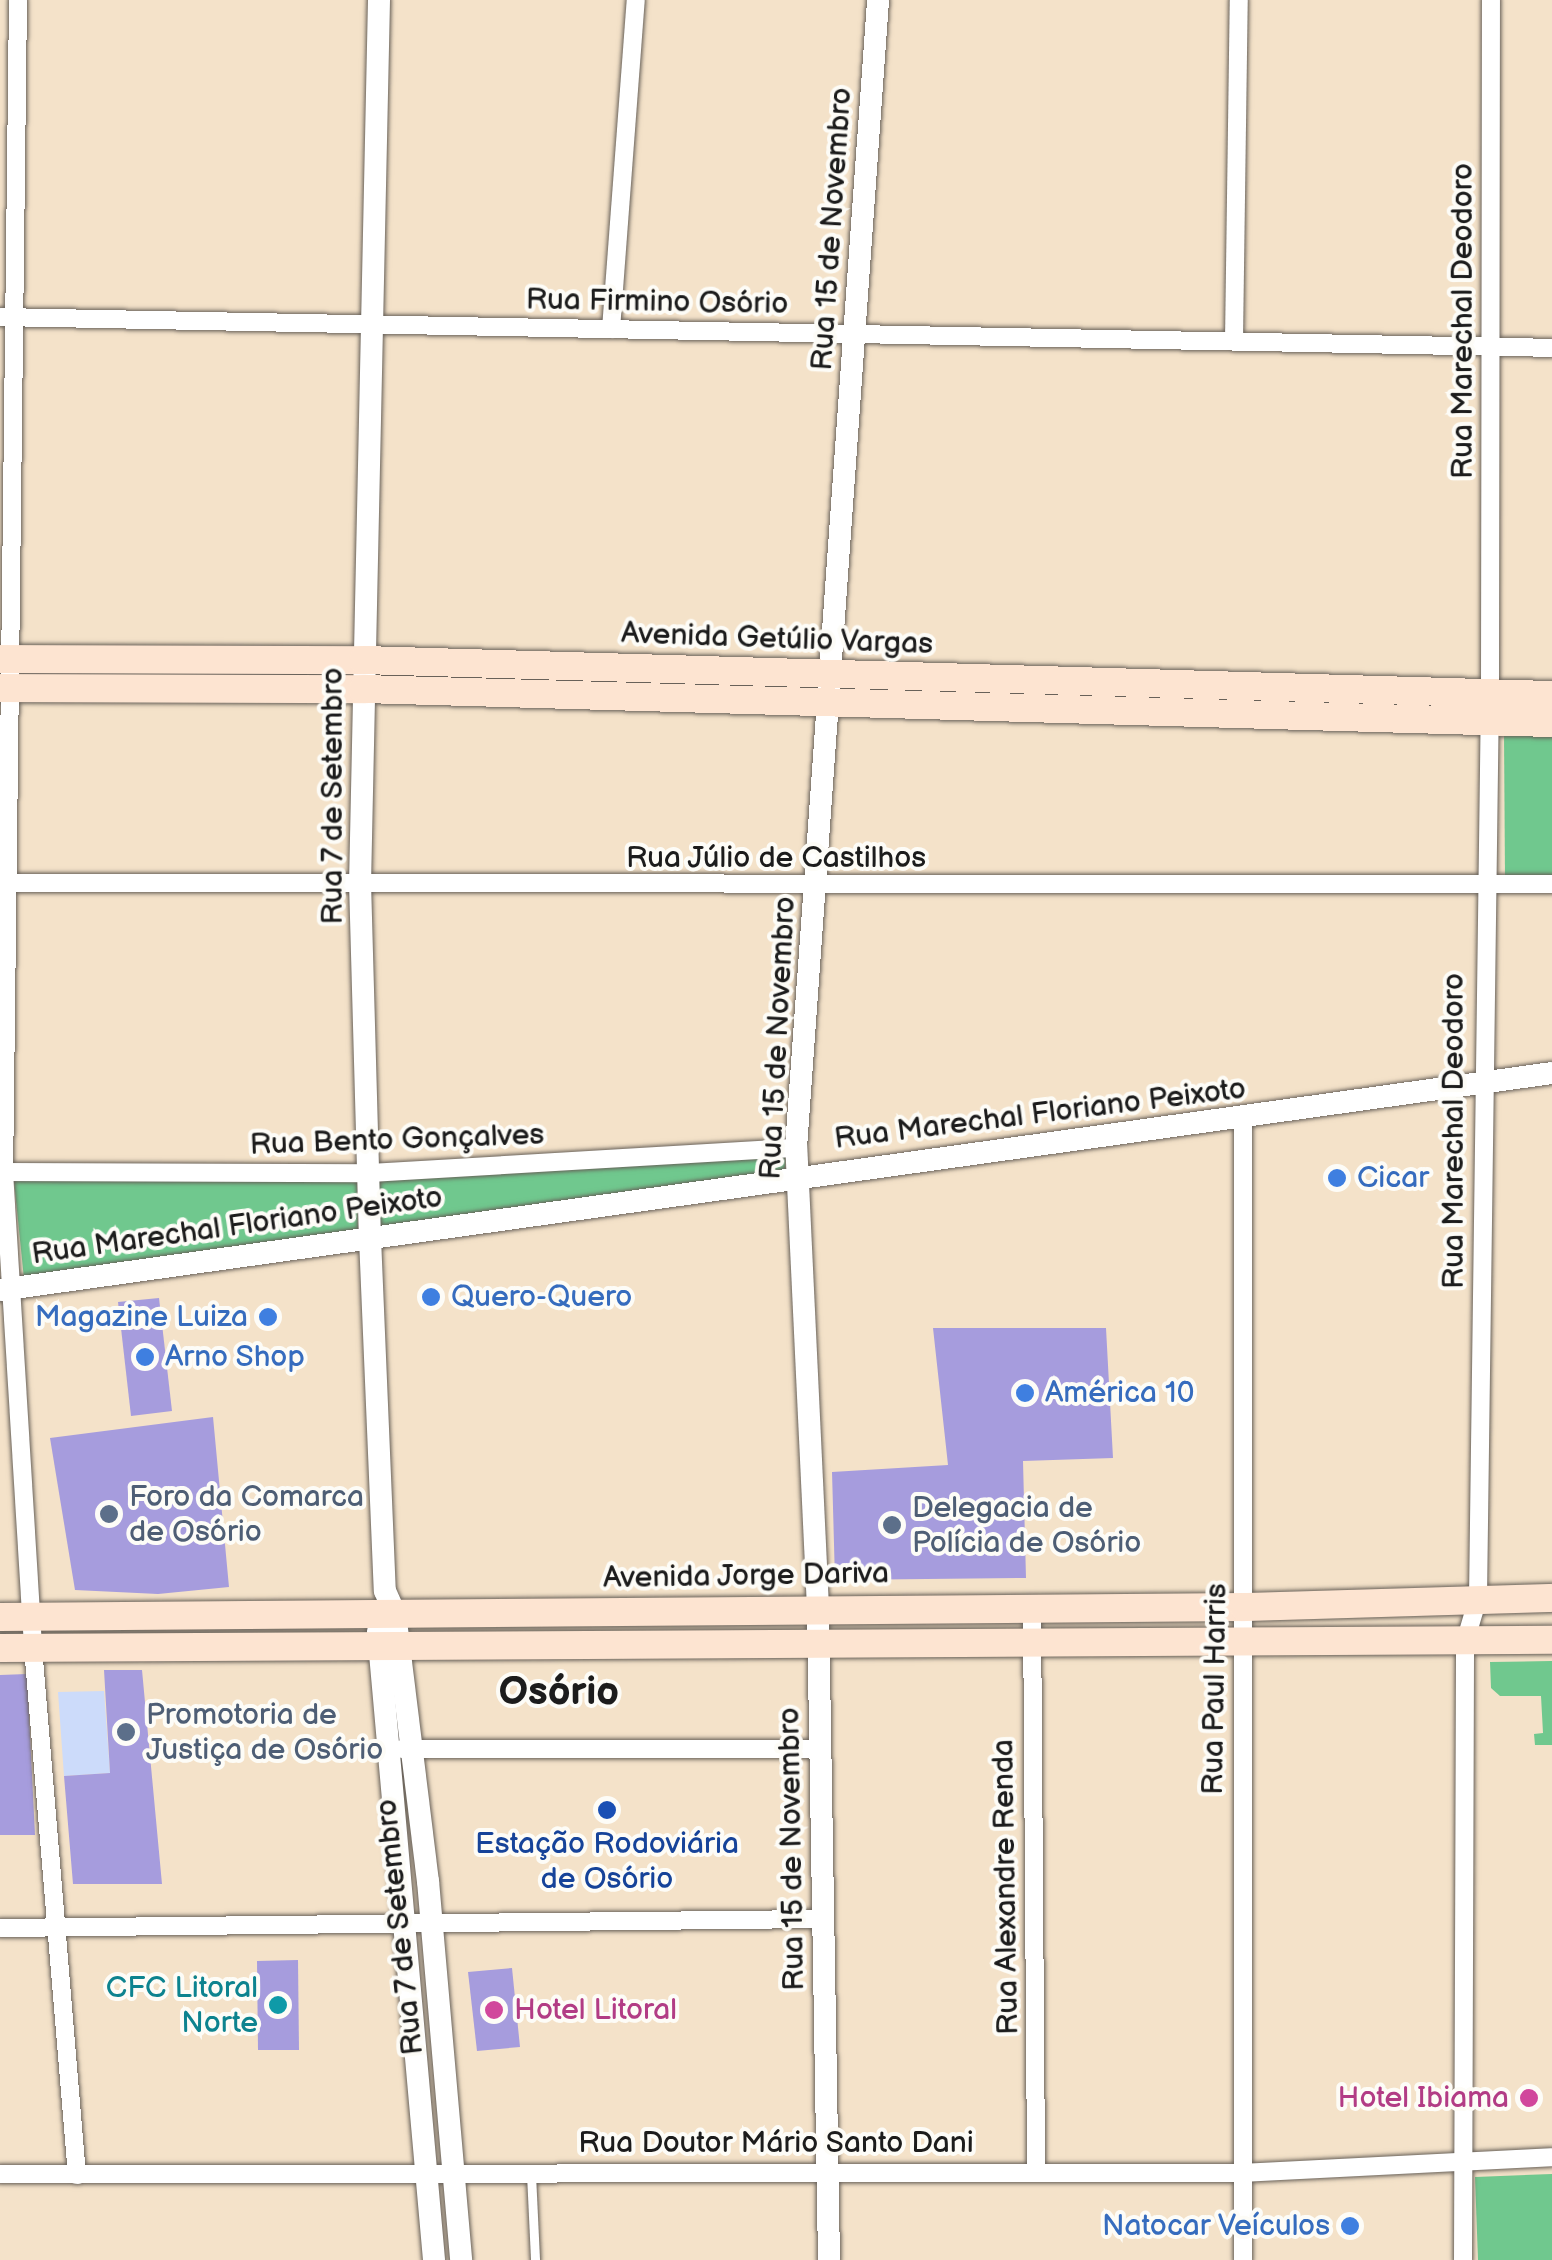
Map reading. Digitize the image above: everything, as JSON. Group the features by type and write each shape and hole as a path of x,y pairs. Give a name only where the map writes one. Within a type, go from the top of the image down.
{"main road":[{"name":"Avenida Getúlio Vargas","path":"4,659 363,660 1552,695"},
{"path":"109,659 111,688"},
{"path":"1188,684 1189,713"},
{"name":"Avenida Getúlio Vargas","path":"3,688 362,689 1552,723"},
{"path":"1386,690 1386,720"},
{"name":"Avenida Jorge Dariva","path":"0,1617 386,1605 1244,1607 1552,1598"},
{"path":"0,1648 390,1650 1031,1640 1552,1640"}],"street":[{"path":"18,0 6,317 2,1172 33,1647 78,2175"},
{"name":"Rua 7 de Setembro","path":"379,0 360,882 370,1238 390,1650 386,1749 418,1921 454,2171 462,2260"},
{"path":"611,329 636,0"},
{"name":"Rua 15 de Novembro","path":"829,2260 818,1608 796,1148 878,0"},
{"path":"1234,340 1239,0"},
{"name":"Rua Marechal Deodoro","path":"1464,2260 1464,1642 1478,1598 1483,884 1490,723 1491,0"},
{"name":"Rua Firmino Osório","path":"6,317 1552,348"},
{"name":"Rua Júlio de Castilhos","path":"2,883 360,882 817,888 1552,884"},
{"name":"Rua Marechal Floriano Peixoto","path":"8,1289 798,1176 1482,1086 1552,1073"},
{"name":"Rua Paul Harris","path":"1243,1118 1243,2260"},
{"name":"Rua Bento Gonçalves","path":"2,1172 370,1173 796,1148"},
{"name":"Rua Alexandre Renda","path":"1032,1606 1036,2168"},
{"name":"Rua 7 de Setembro","path":"390,1650 412,1749 434,2260"},
{"path":"386,1749 819,1749"},
{"path":"0,1928 824,1919"},
{"name":"Rua Doutor Mário Santo Dani","path":"0,2174 454,2171 829,2176 1036,2168 1240,2172 1552,2157"}],"lane":[{"path":"531,2172 535,2260"}],"shaded area":[{"path":"104,1691 110,1773 64,1776 58,1692"}],"green space":[{"path":"1504,733 1552,733 1552,878 1505,878"},
{"path":"786,1155 785,1170 376,1232 377,1177"},
{"path":"357,1180 358,1230 24,1279 14,1181"},
{"path":"1552,1661 1552,1745 1535,1745 1534,1734 1543,1733 1541,1696 1500,1696 1491,1688 1490,1662"},
{"path":"1552,2174 1552,2260 1478,2260 1475,2177"}],"building":[{"name":"Arno Shop","path":"159,1298 172,1411 131,1416 118,1302"},
{"path":"933,1328 1106,1328 1113,1458 1023,1461 1026,1578 835,1580 832,1472 948,1465"},
{"path":"213,1417 229,1587 158,1594 75,1590 50,1438"},
{"name":"Promotoria de Justiça de Osório","path":"104,1670 142,1670 162,1884 73,1884 64,1776 110,1773"},
{"path":"27,1674 35,1835 0,1835 0,1675"},
{"name":"CFC Litoral Norte","path":"298,1960 299,2050 258,2050 257,1961"},
{"name":"Hotel Litoral","path":"512,1968 520,2047 477,2051 468,1972"}],"place":[{"name":"Cicar","path":"1337,1178"},
{"name":"Quero-Quero","path":"431,1297"},
{"name":"Magazine Luiza","path":"268,1317"},
{"name":"Arno Shop","path":"145,1357"},
{"name":"América 10","path":"1025,1393"},
{"name":"Foro da Comarca de Osório","path":"109,1514"},
{"name":"Delegacia de Polícia de Osório","path":"892,1525"},
{"name":"Promotoria de Justiça de Osório","path":"126,1732"},
{"name":"Estação Rodoviária de Osório","path":"607,1810"},
{"name":"CFC Litoral Norte","path":"278,2005"},
{"name":"Hotel Litoral","path":"494,2010"},
{"name":"Hotel Ibiama","path":"1529,2098"},
{"name":"Natocar Veículos","path":"1350,2226"}],"district":[{"name":"Osório","path":"559,1692"}]}
